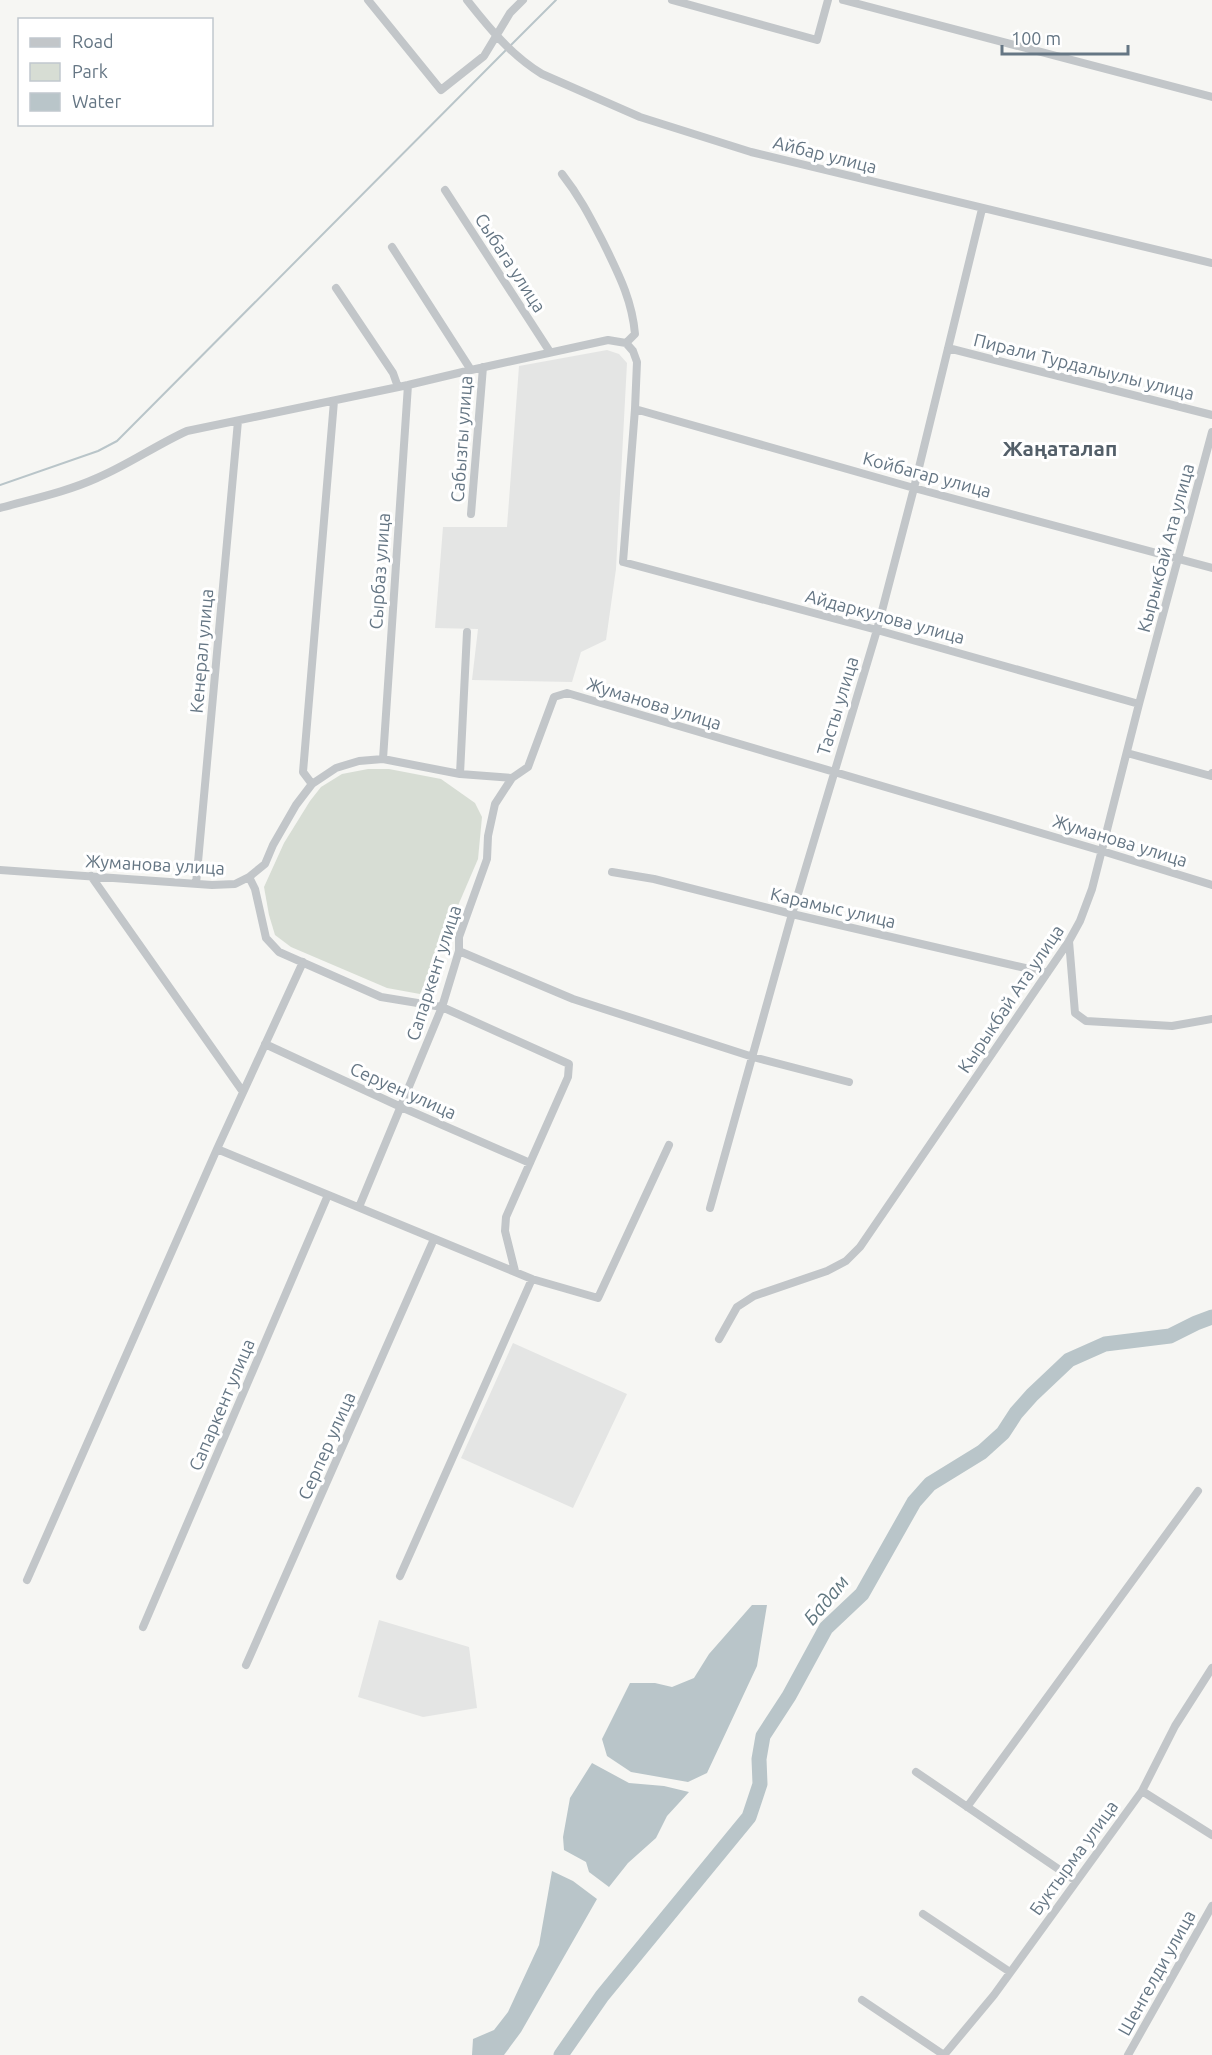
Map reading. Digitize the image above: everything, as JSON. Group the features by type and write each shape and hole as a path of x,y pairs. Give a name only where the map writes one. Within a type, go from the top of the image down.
{"street":[{"path":"368,0 441,90 484,56 510,13 523,0"},
{"name":"Айбар улица","path":"467,0 496,36 527,65 542,74 640,117 752,152 1212,263"},
{"path":"672,0 817,40 828,0"},
{"path":"843,0 1212,97"},
{"path":"562,174 580,197 626,288 635,334 626,343"},
{"name":"Сыбага улица","path":"445,190 550,352"},
{"name":"Тасты улица","path":"711,1208 792,915 877,630 982,209"},
{"name":"Сабызгы улица","path":"392,247 471,369"},
{"path":"336,288 393,373 398,387"},
{"path":"0,508 79,486 99,478 187,431 608,340 626,343 633,351 636,363 635,409"},
{"name":"Пирали Турдалыулы улица","path":"948,348 1212,414"},
{"name":"Сабызгы улица","path":"471,514 483,367"},
{"name":"Сырбаз улица","path":"383,759 408,385"},
{"path":"312,784 303,772 334,401"},
{"name":"Койбагар улица","path":"635,409 914,488 1212,568"},
{"name":"Айдаркулова улица","path":"635,409 623,562 877,630 1139,704"},
{"name":"Кенерал улица","path":"196,884 238,420"},
{"name":"Кырыкбай Ата улица","path":"719,1339 738,1307 754,1296 827,1271 846,1261 860,1247 1069,941 1080,921 1092,889 1212,432"},
{"path":"460,774 467,632"},
{"name":"Жуманова улица","path":"0,870 196,884 235,884 249,877 265,864 296,805 312,784 336,768 359,761 383,759 460,774 512,778 528,767 554,697 567,693 1212,885"},
{"path":"1127,753 1211,776 1212,773"},
{"name":"Сапаркент улица","path":"359,1208 442,1007 459,951 459,937 487,859 488,836 495,804 512,778"},
{"name":"Карамыс улица","path":"612,872 654,879 792,915 1047,973"},
{"path":"91,876 243,1092"},
{"path":"249,877 255,889 266,938 279,952 381,997 442,1007 568,1064 568,1077 506,1217 505,1231 515,1271"},
{"path":"1069,941 1075,1013 1086,1022 1172,1026 1212,1019"},
{"path":"459,951 573,999 753,1057 849,1082"},
{"path":"27,1580 217,1149 303,962"},
{"name":"Серуен улица","path":"265,1044 400,1107 530,1163"},
{"path":"217,1149 532,1279 598,1298 669,1145"},
{"name":"Сапаркент улица","path":"143,1627 328,1195"},
{"name":"Серпер улица","path":"246,1665 434,1239"},
{"path":"400,1576 532,1279"},
{"path":"967,1807 1198,1491"},
{"name":"Буктырма улица","path":"944,2055 1010,1971 1142,1791 1175,1726 1212,1668"},
{"path":"916,1772 1076,1881"},
{"path":"1142,1791 1212,1834"},
{"name":"Шенгелди улица","path":"1128,2055 1212,1906"},
{"path":"923,1914 1010,1971"},
{"path":"862,2000 944,2055"}],"shaded area":[{"path":"607,350 619,354 627,363 616,569 606,640 581,652 572,682 472,680 478,629 435,628 443,527 507,527 519,366"},
{"path":"513,1343 627,1394 573,1508 461,1458"},
{"path":"379,1620 469,1647 477,1708 423,1717 358,1697"}],"green space":[{"path":"368,769 389,769 441,779 475,803 482,817 478,859 420,994 387,988 291,947 275,935 269,915 264,887 284,843 310,801 321,787 342,774"}],"water":[{"path":"752,1605 767,1605 757,1666 707,1773 688,1782 631,1772 607,1756 602,1739 630,1683 655,1683 672,1687 694,1678 709,1654"},
{"path":"592,1763 629,1783 664,1786 689,1792 667,1816 656,1838 628,1863 609,1887 589,1872 586,1862 564,1850 563,1837 570,1798"},
{"path":"552,1871 573,1881 597,1899 521,2032 504,2055 472,2055 473,2039 494,2030 508,2012 539,1945"}],"waterway":[{"path":"511,45 556,0"},
{"path":"0,485 98,451 117,441 507,49"},
{"name":"Бадам","path":"561,2055 602,1996 749,1817 760,1784 759,1759 763,1736 789,1696 826,1628 862,1594 914,1502 930,1484 982,1452 1003,1433 1032,1395 1069,1360 1105,1344 1170,1336 1212,1317"}],"district":[{"name":"Жаңаталап","path":"1060,449"}]}
